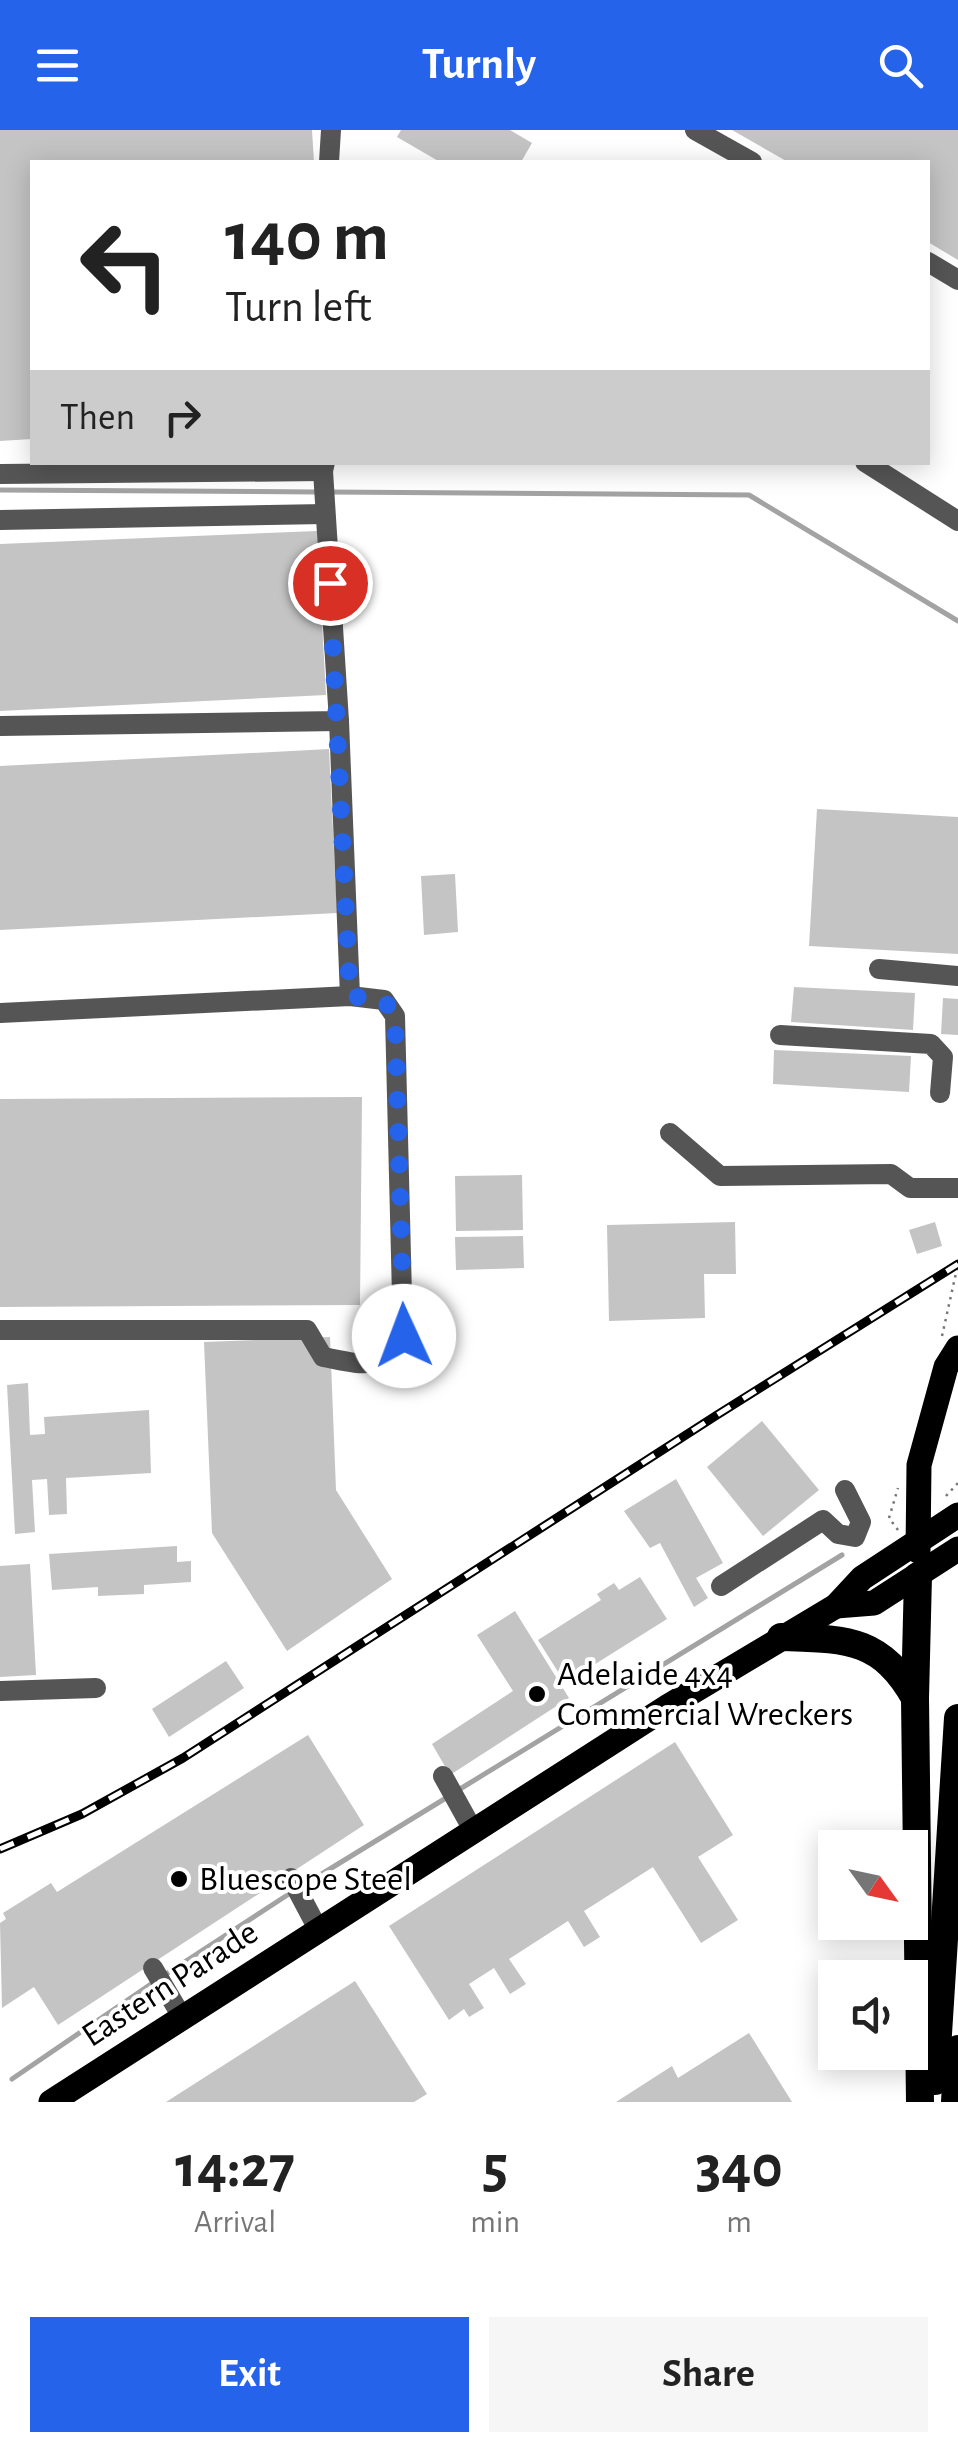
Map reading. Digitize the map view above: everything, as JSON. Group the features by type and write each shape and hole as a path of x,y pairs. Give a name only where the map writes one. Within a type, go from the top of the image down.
{"highway":[{"path":"918,1576 915,1698 920,2102"},
{"path":"781,1637 865,1645 892,1663 915,1698"},
{"path":"934,2102 958,1718"},
{"path":"955,2102 958,2049"}],"main road":[{"path":"918,1576 919,1465 946,1367 958,1348"},
{"path":"872,1570 876,1553 896,1536 916,1506"},
{"name":"Eastern Parade","path":"51,2102 176,2007 318,1931 468,1821 836,1606 872,1570 958,1515"},
{"name":"Eastern Parade","path":"836,1606 874,1603 958,1549"}],"lane":[{"path":"329,160 331,130"},
{"path":"339,130 340,160"},
{"path":"696,130 748,160"},
{"path":"930,263 958,280"},
{"path":"870,465 958,521"},
{"path":"0,474 324,467 350,996"},
{"path":"0,520 325,514"},
{"path":"0,726 339,721"},
{"path":"880,969 958,976"},
{"path":"0,1013 350,996 384,1000 395,1016 404,1336 393,1354 377,1362 358,1364 324,1357 307,1330 0,1330"},
{"path":"780,1035 931,1044 944,1057 940,1094"},
{"path":"670,1133 720,1176 891,1174 910,1188 958,1188"},
{"path":"721,1586 823,1520 838,1534 855,1537 861,1522 845,1490"},
{"path":"0,1691 96,1688"},
{"path":"443,1776 468,1821"},
{"path":"291,1878 318,1931"},
{"path":"153,1968 176,2007"}],"building":[{"path":"0,130 312,130 314,160 30,160 30,439 0,441"},
{"path":"401,130 510,130 532,143 522,160 437,160 397,137"},
{"path":"732,130 958,130 958,260 930,243 930,160 784,160"},
{"path":"317,531 326,695 0,711 0,544"},
{"path":"329,749 337,913 0,930 0,766"},
{"path":"817,809 958,817 958,954 809,946"},
{"path":"455,874 458,932 424,935 421,876"},
{"path":"794,987 915,993 913,1030 791,1022"},
{"path":"943,998 958,999 958,1035 941,1034"},
{"path":"774,1050 911,1056 909,1092 773,1084"},
{"path":"362,1097 360,1305 0,1307 0,1099"},
{"path":"522,1175 523,1230 456,1231 455,1176"},
{"path":"735,1222 736,1274 704,1274 705,1318 609,1321 607,1225"},
{"path":"935,1222 942,1246 917,1254 909,1230"},
{"path":"523,1236 524,1268 456,1270 455,1237"},
{"path":"330,1337 336,1490 392,1579 287,1651 212,1533 204,1342"},
{"path":"28,1383 30,1435 45,1434 44,1417 149,1410 151,1473 66,1478 67,1514 49,1515 47,1479 32,1480 35,1532 15,1534 7,1385"},
{"path":"762,1421 819,1490 763,1536 707,1467"},
{"path":"676,1479 723,1563 696,1578 708,1598 694,1607 660,1543 650,1548 624,1511"},
{"path":"177,1546 177,1562 191,1561 191,1582 144,1585 144,1594 98,1596 98,1587 52,1590 49,1554"},
{"path":"30,1564 36,1675 0,1677 0,1566"},
{"path":"640,1577 667,1619 565,1683 538,1640 601,1600 597,1594 614,1583 619,1590"},
{"name":"Adelaide 4x4 Commercial Wreckers","path":"515,1611 569,1698 450,1775 432,1744 513,1691 477,1635"},
{"path":"226,1661 244,1688 169,1737 152,1709"},
{"name":"Bluescope Steel","path":"308,1735 364,1825 58,2025 34,1987 2,2008 0,1923 6,1919 3,1913 51,1883 57,1892"},
{"path":"675,1742 733,1835 698,1857 738,1920 701,1943 653,1867 584,1911 600,1937 584,1947 568,1921 509,1959 526,1984 510,1994 494,1968 469,1984 484,2008 469,2017 464,2009 449,2020 389,1926"},
{"path":"355,1981 427,2094 414,2102 166,2102"},
{"path":"749,2033 792,2102 616,2102 672,2066 678,2078"}],"waterway":[{"path":"0,490 317,492"},
{"path":"328,492 749,495 958,621"},
{"path":"460,1789 842,1555"},
{"path":"302,1886 446,1798"},
{"path":"163,1976 292,1892"},
{"path":"12,2079 154,1982"}],"railway":[{"path":"0,1849 82,1814 183,1758 958,1264"}],"place":[{"name":"Adelaide 4x4 Commercial Wreckers","path":"537,1694"},
{"name":"Bluescope Steel","path":"179,1879"}],"route":[{"path":"330,583 350,996 384,1000 395,1016 404,1336"}]}
